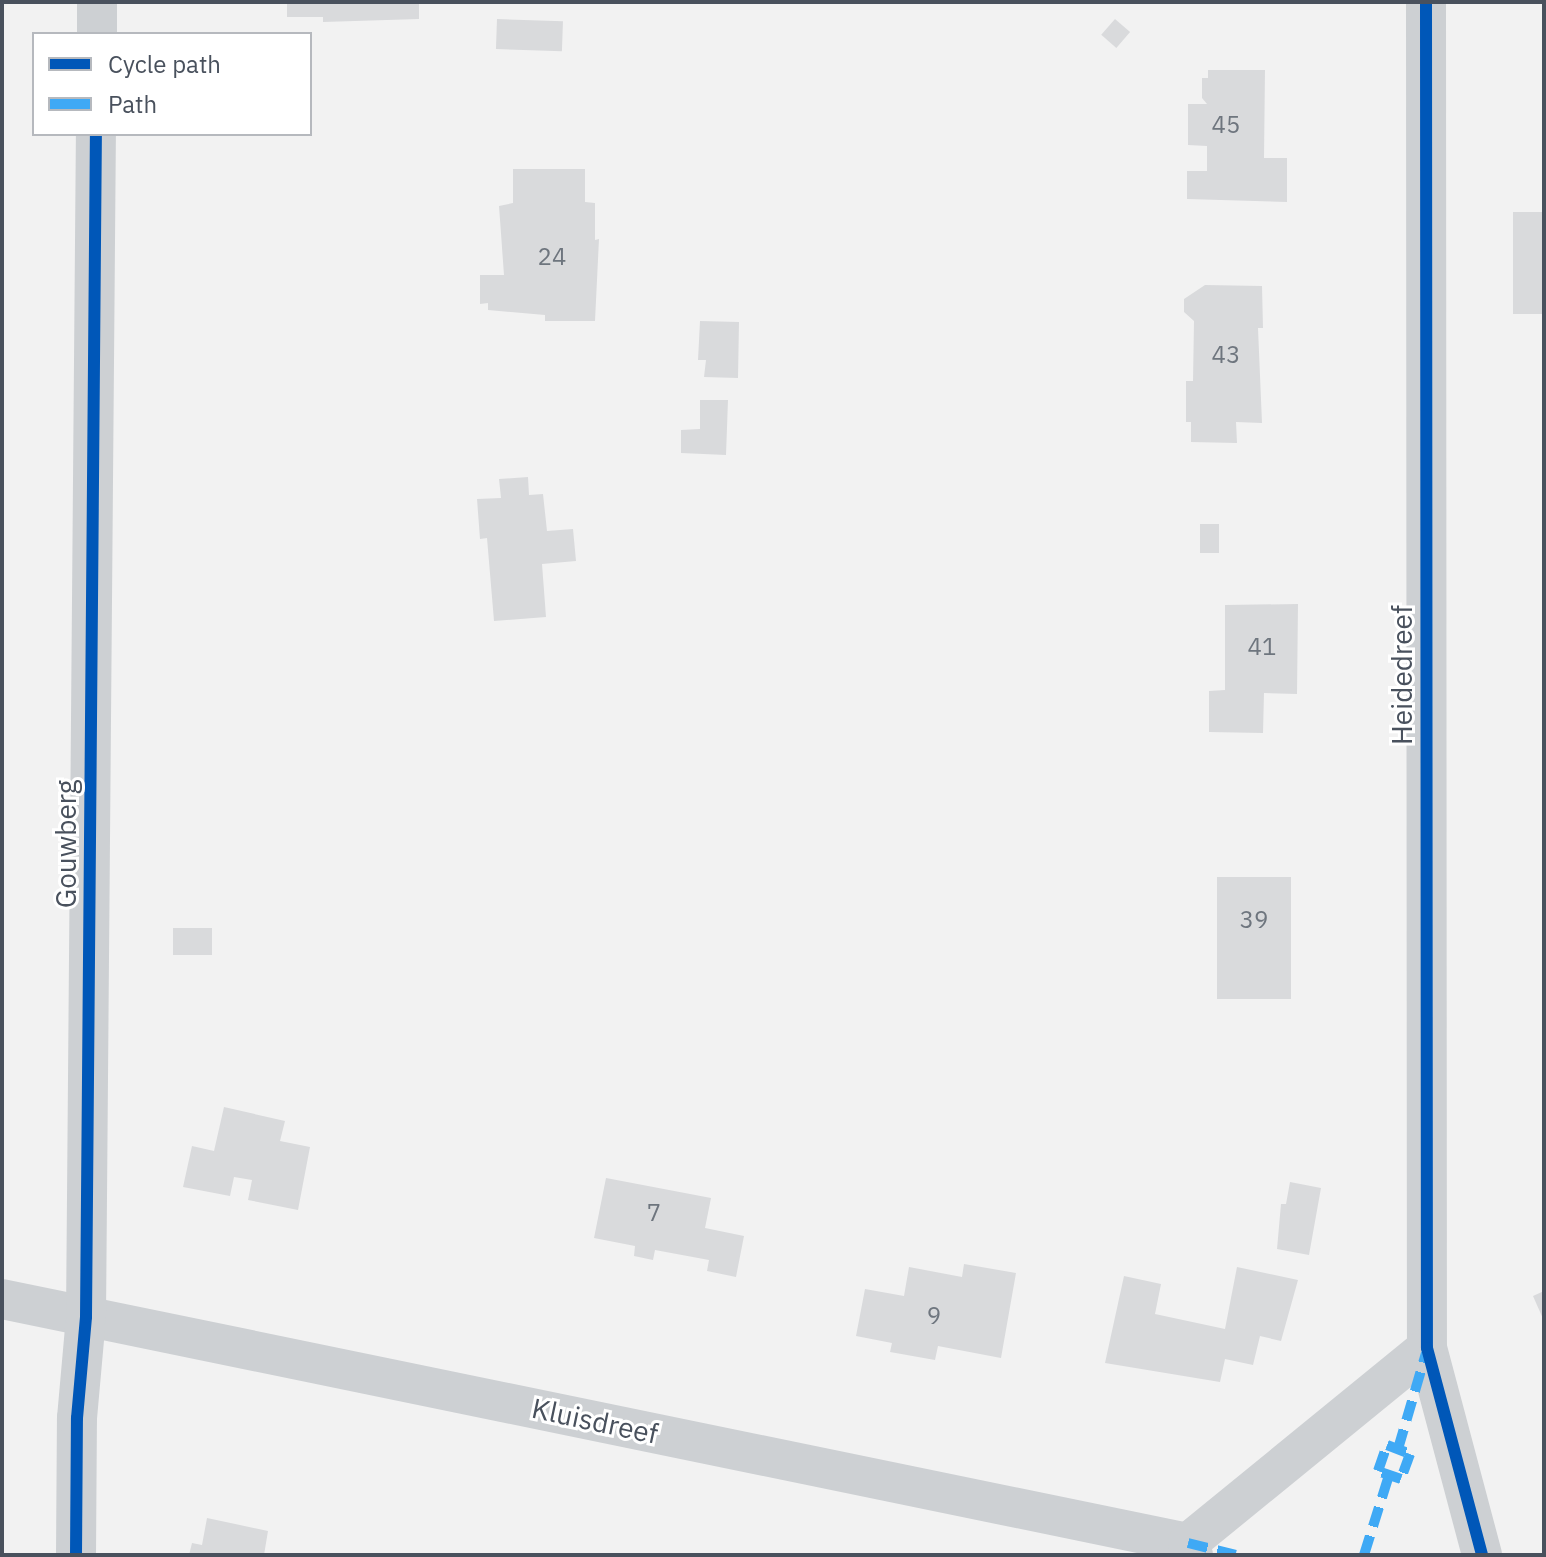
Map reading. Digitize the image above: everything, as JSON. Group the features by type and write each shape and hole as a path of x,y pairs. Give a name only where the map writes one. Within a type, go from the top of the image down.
{"street":[{"path":"97,2 97,32"},
{"name":"Heidedreef","path":"1426,2 1427,1348 1482,1555"},
{"name":"Gouwberg","path":"76,1555 77,1418 86,1317 96,136"},
{"name":"Kluisdreef","path":"2,1299 1190,1549"},
{"path":"1190,1549 1427,1348"}],"building":[{"path":"287,2 419,2 419,19 323,22 323,17 287,17"},
{"path":"497,19 563,21 562,51 496,49"},
{"path":"1115,19 1130,32 1116,48 1101,35"},
{"path":"1208,70 1265,70 1264,158 1287,158 1287,202 1187,199 1187,171 1207,171 1207,146 1188,145 1188,104 1207,104 1202,98 1202,78 1208,78"},
{"path":"513,169 585,169 585,202 595,203 595,240 599,239 595,321 545,321 545,315 488,310 488,303 480,304 480,275 504,275 499,206 513,203"},
{"path":"1513,212 1544,212 1544,314 1513,314"},
{"path":"1205,285 1262,286 1263,328 1258,328 1262,423 1236,422 1237,443 1191,442 1191,422 1186,422 1186,381 1193,381 1194,321 1184,312 1184,299"},
{"path":"700,321 739,322 738,378 704,377 706,360 698,360"},
{"path":"700,400 728,400 726,455 681,453 681,430 700,429"},
{"path":"528,477 529,495 543,494 547,531 573,529 576,561 542,564 546,617 494,621 487,538 480,539 477,499 501,498 499,479"},
{"path":"1200,524 1219,524 1219,553 1200,553"},
{"path":"1298,604 1297,694 1264,693 1263,733 1209,732 1209,691 1225,690 1225,605"},
{"path":"1217,877 1291,877 1291,999 1217,999"},
{"path":"173,928 212,928 212,955 173,955"},
{"path":"224,1107 285,1121 280,1141 310,1147 298,1210 248,1200 252,1180 234,1177 230,1196 183,1187 192,1146 214,1151"},
{"path":"606,1178 711,1198 705,1228 744,1236 736,1277 707,1271 709,1260 655,1250 653,1260 634,1256 635,1246 594,1238"},
{"path":"1290,1182 1321,1188 1309,1255 1277,1249 1281,1204 1286,1204"},
{"path":"964,1264 1016,1273 1001,1358 938,1346 935,1360 890,1352 892,1343 856,1336 865,1289 904,1296 909,1267 962,1277"},
{"path":"1237,1267 1298,1280 1281,1341 1260,1336 1253,1365 1225,1359 1220,1382 1105,1363 1124,1276 1161,1284 1155,1314 1225,1329"},
{"path":"1544,1291 1544,1321 1533,1296"},
{"path":"207,1518 268,1531 264,1555 189,1555 192,1543 202,1545"}],"marked path":[{"path":"1398,1449 1426,1353"},
{"path":"1387,1445 1410,1454 1401,1479 1378,1471 1387,1445"},
{"path":"1364,1555 1389,1475"},
{"path":"1188,1543 1236,1555"}],"cycle path":[{"path":"1426,2 1427,1348 1482,1555"},
{"path":"76,1555 77,1418 86,1317 96,136"}]}
